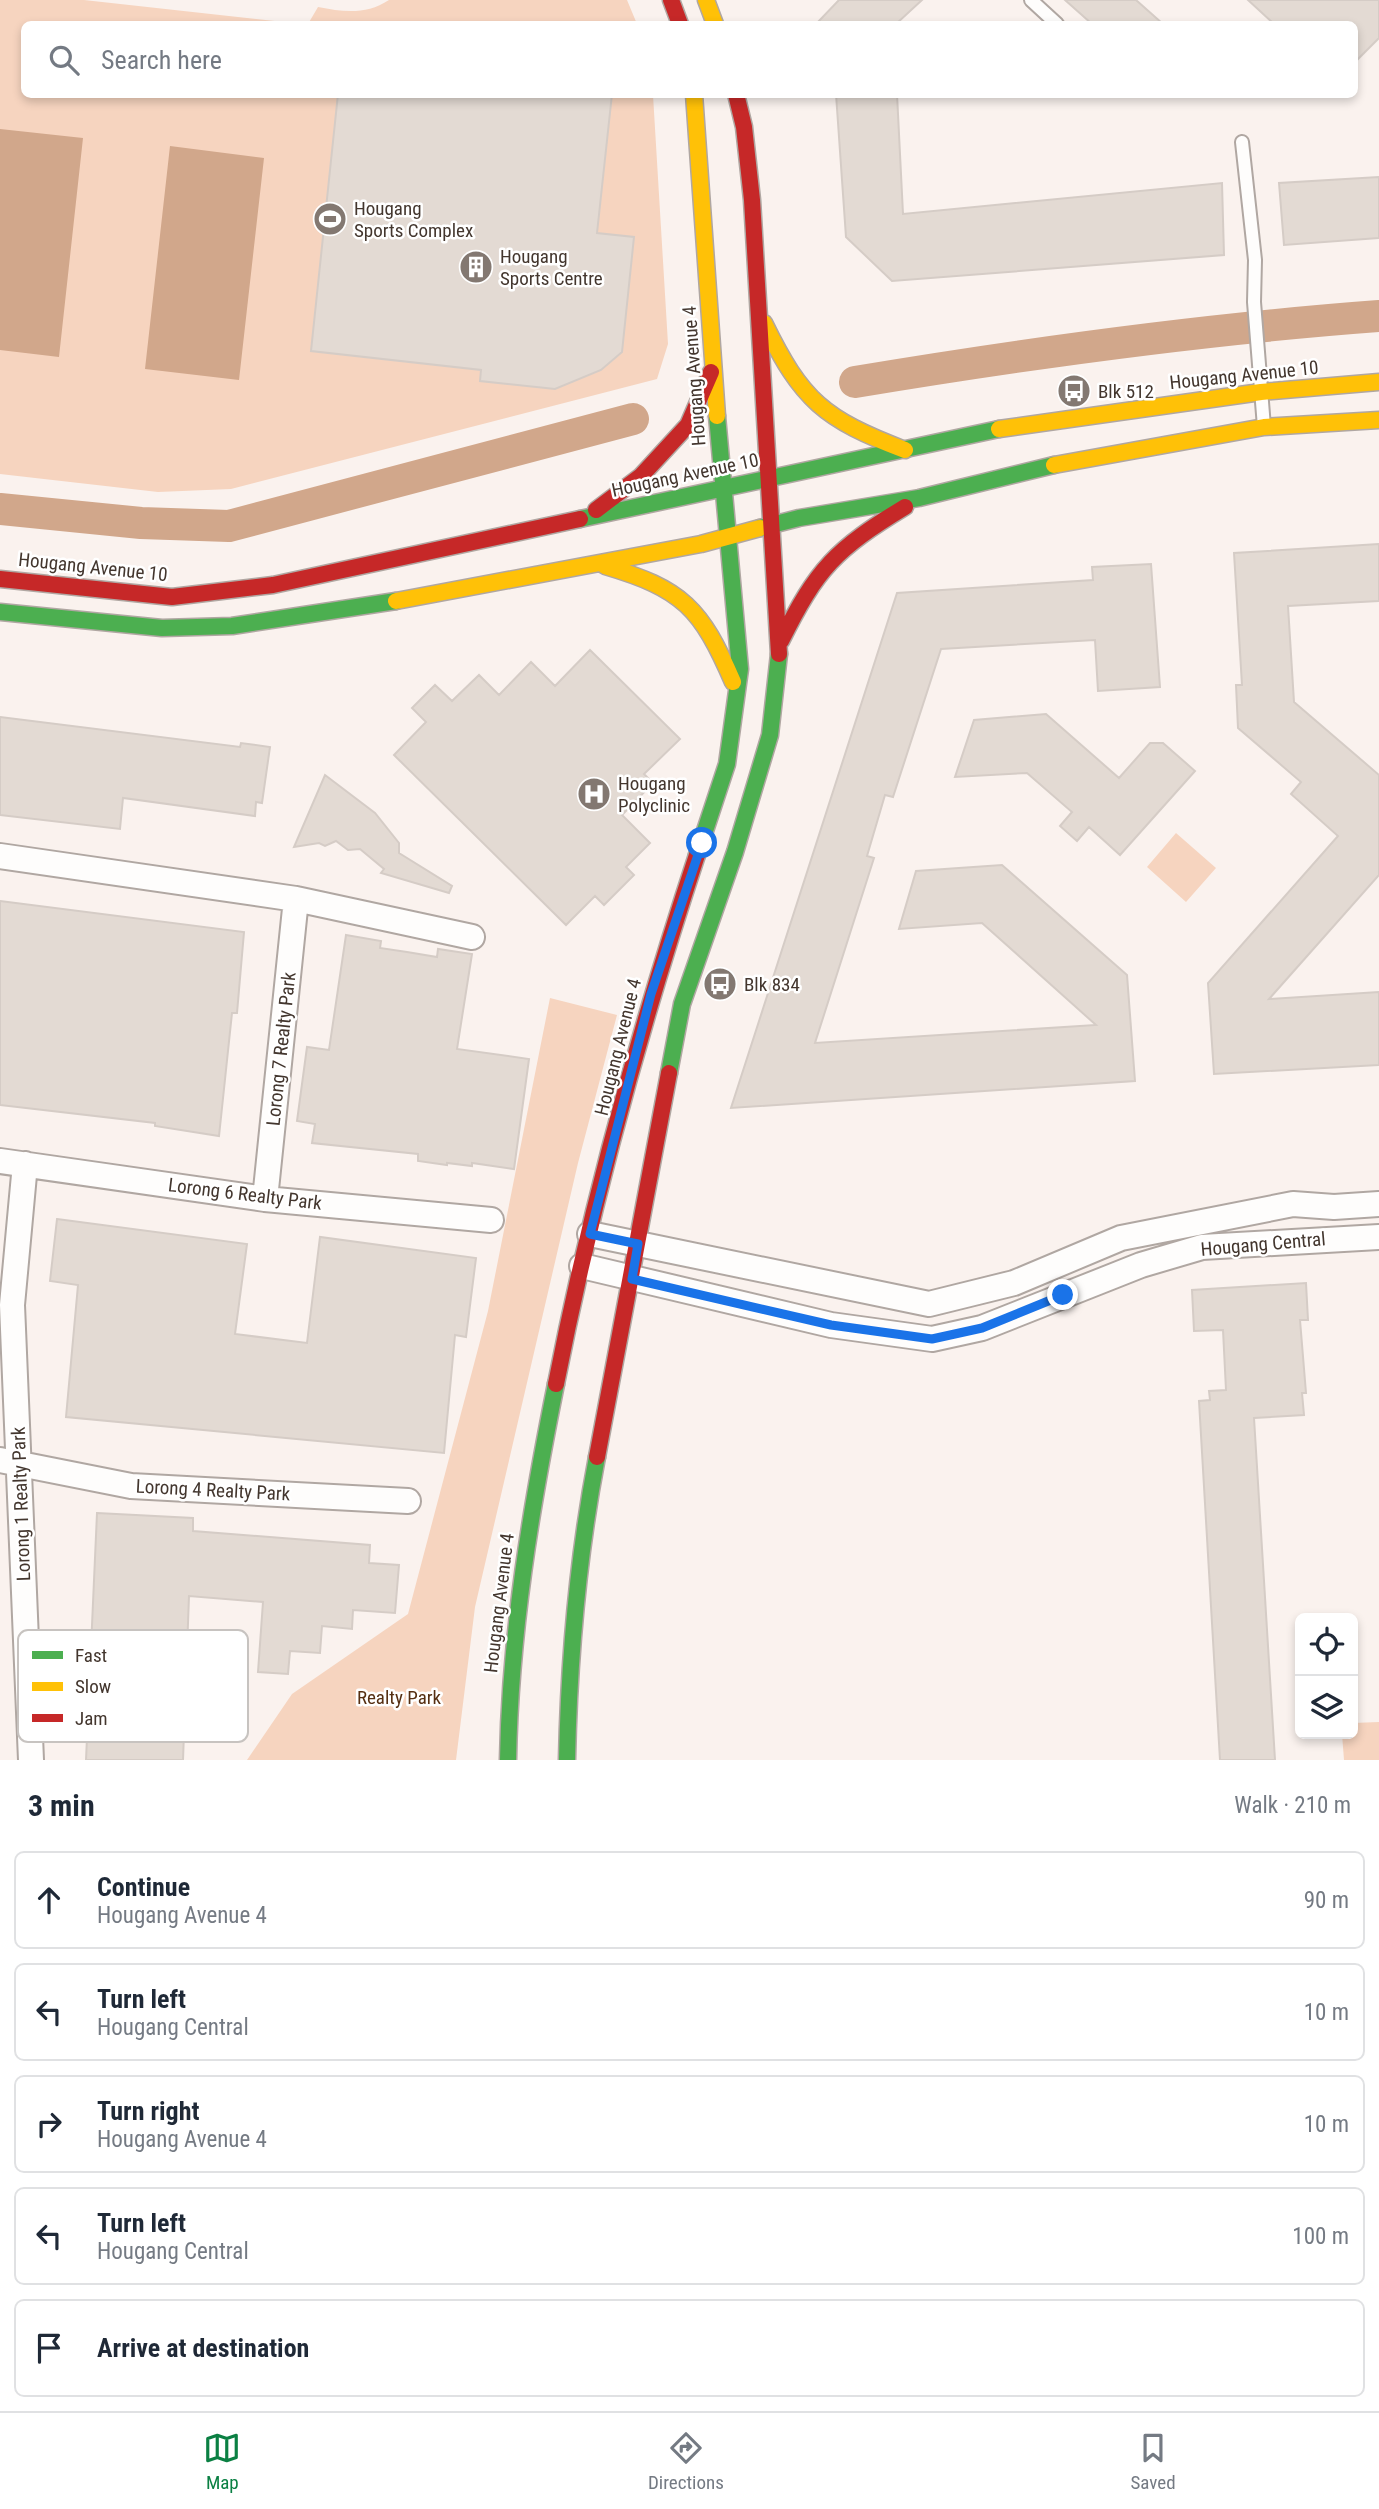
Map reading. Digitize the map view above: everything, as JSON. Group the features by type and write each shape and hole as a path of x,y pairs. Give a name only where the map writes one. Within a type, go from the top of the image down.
{"main road":[{"path":"671,0 679,21"},
{"path":"706,0 714,21"},
{"name":"Hougang Avenue 4","path":"508,1760 509,1701 531,1509 582,1266 651,994 727,764 738,694 740,669 713,366 694,98"},
{"path":"567,1760 568,1706 583,1529 682,1004 734,852 770,735 780,643 752,200 744,127 737,98"},
{"path":"759,315 794,380 833,418 851,429 905,450"},
{"path":"586,518 641,476 688,425 713,366"},
{"name":"Hougang Avenue 10","path":"0,579 172,597 273,585 723,486 1026,423 1261,393 1379,383"},
{"path":"0,612 162,628 232,626 468,590 730,537 773,525 919,498 1085,457 1264,427 1379,420"},
{"path":"780,643 808,587 830,561 860,535 919,498"},
{"path":"596,564 645,577 665,586 694,607 719,646 738,694"}],"street":[{"path":"0,856 296,899 472,937"},
{"name":"Lorong 7 Realty Park","path":"265,1199 296,899"},
{"name":"Lorong 6 Realty Park","path":"0,1161 265,1199 491,1220"},
{"name":"Lorong 1 Realty Park","path":"22,1630 10,1462 12,1305 25,1164"},
{"name":"Hougang Central","path":"590,1234 929,1304 1131,1251 1293,1204 1334,1207 1379,1204"},
{"name":"Hougang Central","path":"582,1266 831,1325 932,1339 982,1328 1131,1251 1379,1237"},
{"name":"Lorong 4 Realty Park","path":"10,1462 131,1486 408,1501"},
{"name":"Lorong 1 Realty Park","path":"30,1742 31,1760"}],"lane":[{"path":"1031,0 1054,21"},
{"path":"1242,142 1255,260 1254,302 1264,427"}],"green space":[{"name":"Hougang Sports Complex","path":"0,0 84,0 275,21 21,21 21,98 653,98 668,344 657,379 231,489 158,492 0,474"},
{"path":"389,0 627,0 636,21 310,21 318,7 355,11"},
{"path":"1176,833 1216,868 1186,902 1147,867"},
{"name":"Realty Park","path":"550,998 617,1015 578,1163 475,1607 456,1760 247,1760 292,1694 408,1614 488,1311"},
{"path":"1379,1722 1379,1760 1344,1760 1342,1739 1358,1739 1358,1723"}],"shaded area":[{"path":"0,129 83,138 59,357 0,350"},
{"path":"170,146 264,158 239,380 145,369"}],"building":[{"path":"839,0 922,0 899,21 819,21"},
{"path":"1065,0 1136,0 1160,21 1089,21"},
{"path":"1248,0 1379,0 1379,38 1358,59 1358,21 1271,21"},
{"name":"Hougang Sports Centre","path":"338,98 612,98 597,233 634,237 622,352 601,370 555,389 480,381 481,370 311,351"},
{"path":"836,98 897,98 903,214 1222,183 1224,255 892,281 846,237"},
{"path":"1379,177 1379,238 1284,245 1279,183"},
{"path":"1379,544 1379,601 1288,606 1294,702 1379,775 1379,875 1269,999 1379,992 1379,1065 1214,1074 1208,983 1338,836 1291,794 1301,782 1238,728 1236,685 1242,685 1234,553"},
{"path":"1151,564 1160,687 1098,691 1095,640 941,649 893,797 885,795 867,856 874,858 815,1043 1096,1025 982,923 899,929 916,871 1002,865 1127,975 1135,1081 731,1108 897,593 1093,580 1092,567"},
{"name":"Hougang Polyclinic","path":"590,650 680,739 644,774 653,783 622,815 650,843 626,867 634,875 604,905 595,896 566,925 394,755 426,722 412,708 435,685 452,701 479,675 499,695 531,662 555,686"},
{"path":"1046,714 1119,778 1150,743 1163,743 1195,771 1120,855 1089,827 1077,841 1060,826 1072,812 1027,773 955,777 974,720"},
{"path":"0,717 240,747 241,743 270,747 262,803 256,802 255,816 123,798 120,829 0,815"},
{"path":"325,775 375,813 399,843 399,853 452,886 449,893 381,873 384,869 360,849 348,850 336,841 325,846 319,843 294,847"},
{"path":"0,901 244,932 237,1013 232,1013 219,1136 155,1126 155,1123 0,1105"},
{"path":"346,935 381,941 380,948 437,957 438,949 472,954 457,1049 529,1059 514,1169 472,1163 472,1166 447,1165 418,1161 418,1154 312,1143 315,1124 297,1121 307,1047 329,1050"},
{"path":"57,1219 247,1244 235,1334 307,1343 320,1237 476,1258 466,1337 455,1335 444,1453 66,1417 78,1285 50,1281"},
{"path":"1306,1283 1308,1320 1300,1320 1306,1393 1302,1393 1304,1415 1254,1418 1275,1760 1220,1760 1199,1401 1210,1400 1209,1391 1226,1390 1223,1330 1194,1331 1192,1290"},
{"path":"97,1513 193,1518 193,1531 370,1545 369,1563 399,1565 395,1613 353,1610 352,1629 322,1626 320,1653 290,1651 288,1674 258,1672 263,1602 189,1596 188,1630 92,1630"},
{"path":"87,1742 184,1742 183,1760 86,1760"}],"waterway":[{"path":"855,382 1117,343 1379,316"},
{"path":"0,509 141,523 229,526 633,419"}],"traffic: fast":[{"path":"697,855 727,764 740,669 717,416"},
{"path":"580,519 999,429"},
{"path":"760,528 799,518 919,498 1054,465"},
{"path":"0,612 162,628 232,626 396,601"},
{"path":"669,1073 682,1004 735,852 770,735 779,654"},
{"path":"508,1760 517,1618 538,1477 556,1384"},
{"path":"567,1760 576,1607 597,1457"}],"traffic: slow":[{"path":"706,0 714,21"},
{"path":"694,98 717,416"},
{"path":"764,323 791,371 818,404 854,428 905,450"},
{"path":"999,429 1261,392 1379,382"},
{"path":"1054,465 1264,427 1379,420"},
{"path":"396,601 701,544 760,528"},
{"path":"605,566 653,583 686,605 710,636 733,682"}],"traffic: jam":[{"path":"671,0 679,21"},
{"path":"737,98 744,127 752,200 779,654"},
{"path":"596,510 641,476 688,425 711,372"},
{"path":"781,641 806,595 831,562 862,535 905,507"},
{"path":"0,579 172,597 273,585 580,519"},
{"path":"556,1384 618,1117 697,855"},
{"path":"597,1457 669,1073"}],"place":[{"name":"Hougang Sports Complex","path":"330,219"},
{"name":"Hougang Sports Centre","path":"476,267"},
{"name":"Blk 512","path":"1074,391"},
{"name":"Hougang Polyclinic","path":"594,794"},
{"name":"Blk 834","path":"720,984"}],"route":[{"path":"702,843 651,994 598,1212 590,1234 638,1244 632,1279 831,1325 932,1339 982,1328 1063,1295"}]}
